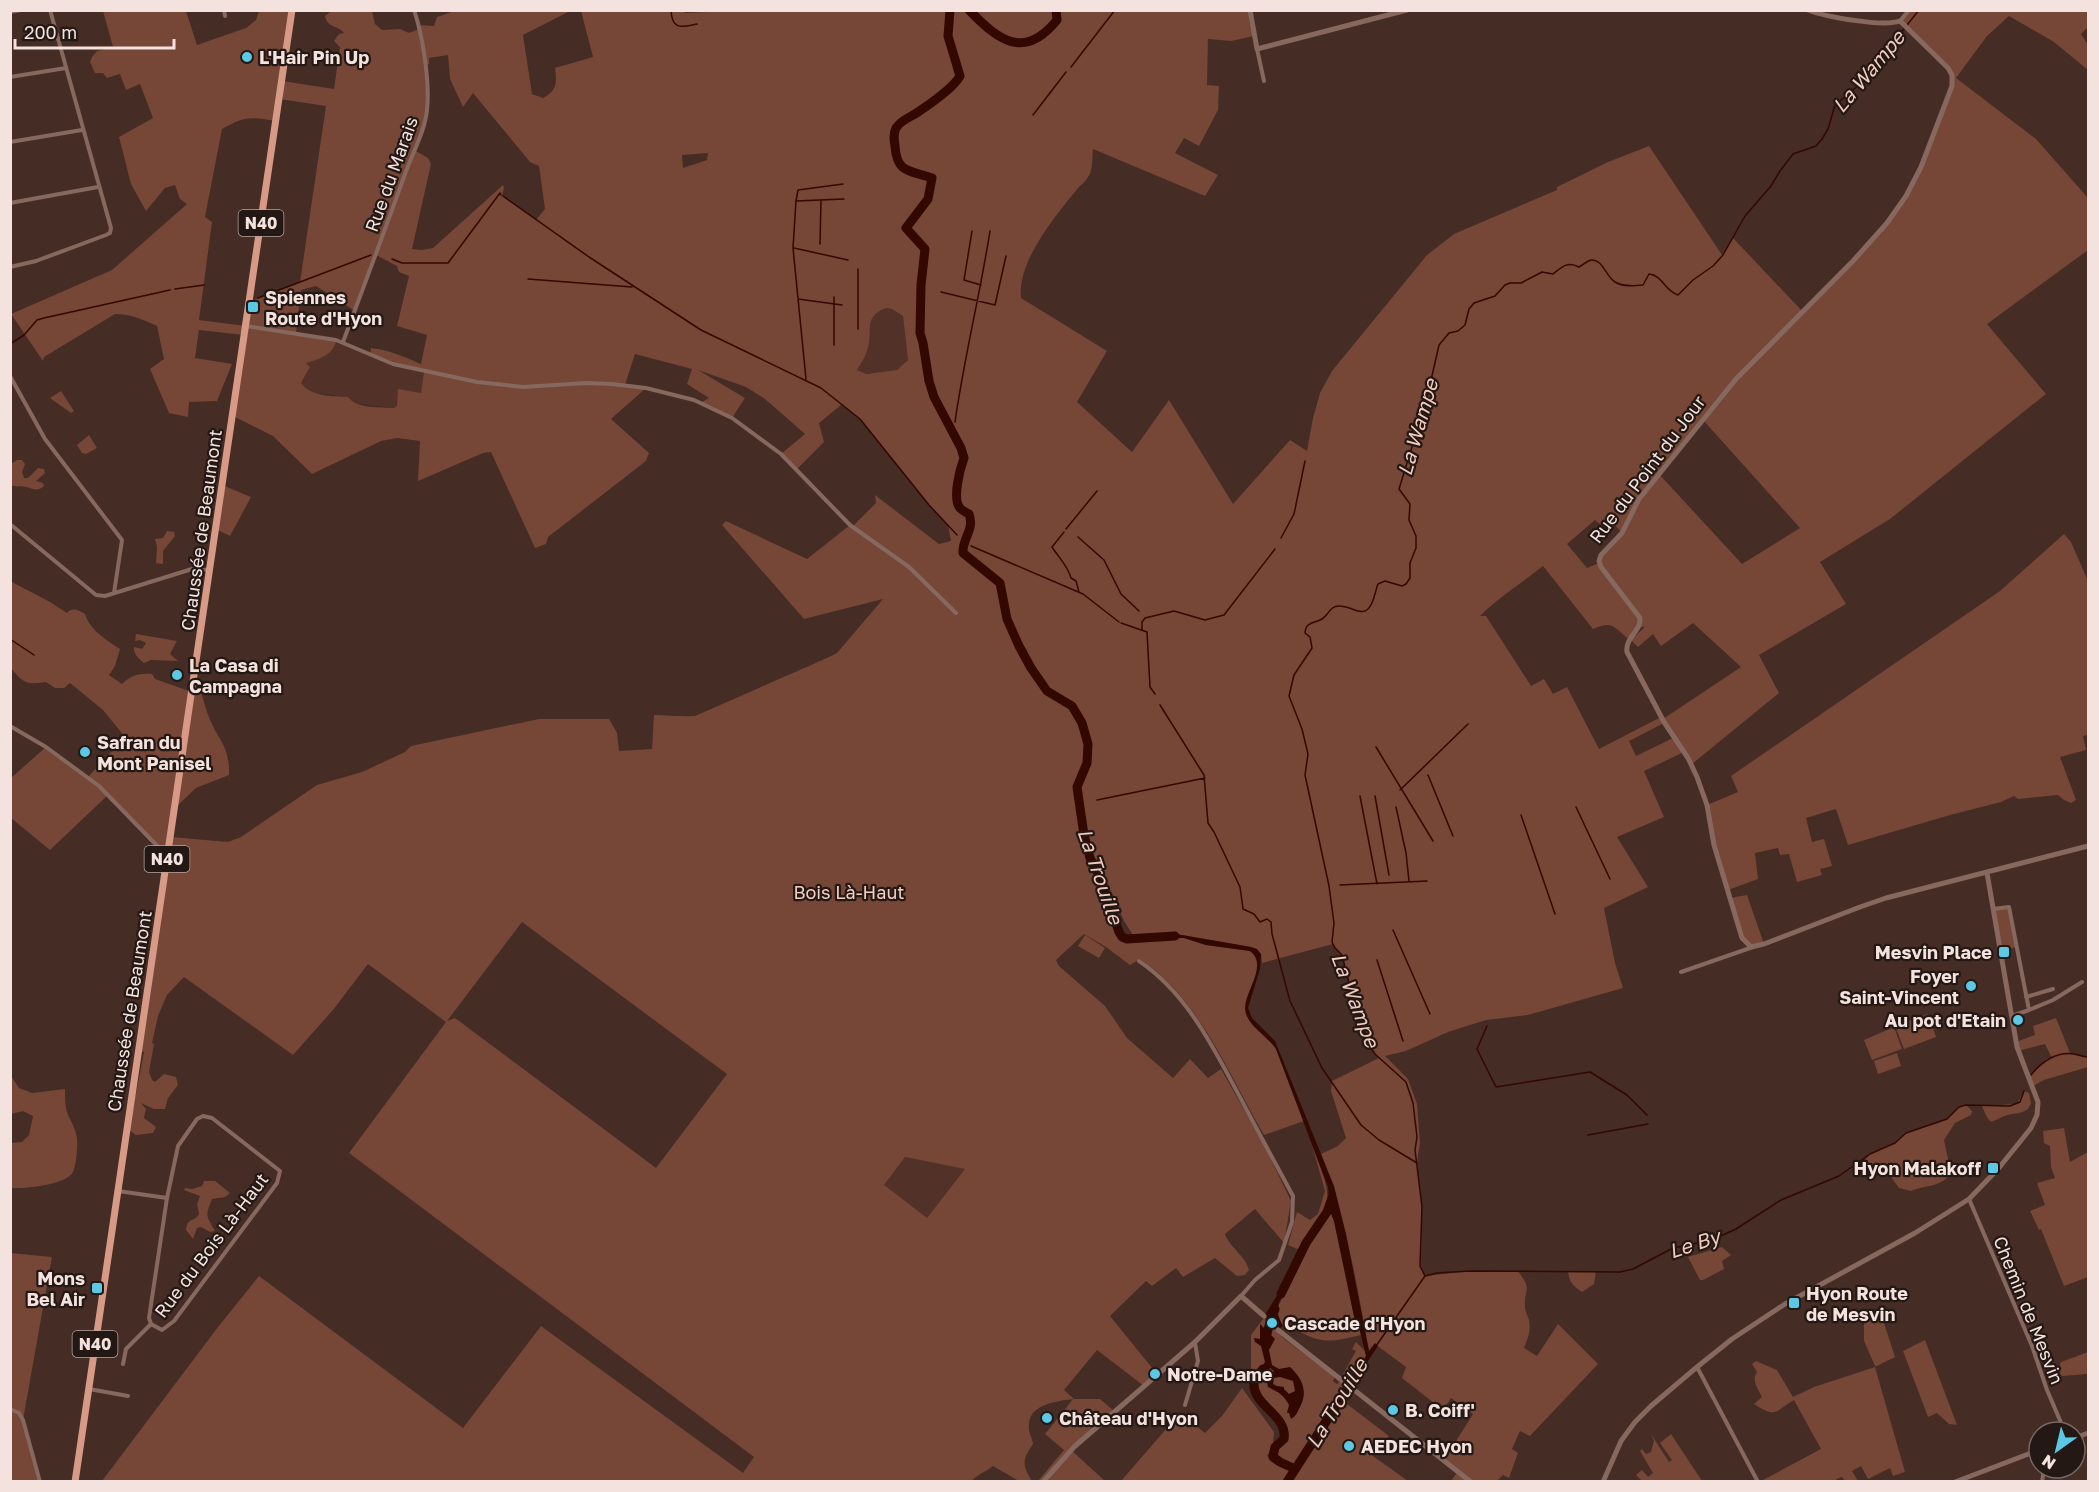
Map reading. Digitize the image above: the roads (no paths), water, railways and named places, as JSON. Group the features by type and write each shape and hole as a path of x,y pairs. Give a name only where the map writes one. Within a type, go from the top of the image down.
{"main road":[{"name":"Chaussée de Beaumont","path":"75,1482 292,10"}],"street":[{"path":"10,12 21,10"},
{"path":"10,267 36,261 110,233 111,228 50,10"},
{"path":"224,10 225,16"},
{"name":"Rue du Marais","path":"343,342 427,114 426,73 420,25 414,10"},
{"path":"1250,10 1264,81"},
{"path":"1257,49 1407,10"},
{"path":"1808,10 1890,23 1901,22 1909,10"},
{"name":"Rue du Point du Jour","path":"1754,947 1747,944 1743,938 1714,845 1707,805 1692,764 1664,722 1627,652 1628,641 1639,627 1640,618 1601,567 1599,560 1622,533 1639,499 1736,379 1859,254 1887,223 1906,196 1930,144 1953,81 1948,69 1901,22"},
{"path":"10,77 66,68"},
{"path":"10,142 82,130"},
{"path":"10,203 99,187"},
{"path":"246,327 319,336 343,342 393,364 469,381 523,387 586,383 625,385 671,394 713,408 737,422 781,454 849,525 909,567 956,613"},
{"path":"10,376 45,439 122,540 114,593"},
{"path":"10,524 96,596 105,596 192,569 210,570"},
{"path":"10,726 46,747 99,786 167,857"},
{"path":"1681,972 1860,906 2088,846"},
{"path":"1603,1482 1621,1441 1635,1422 1697,1367 1732,1339 1785,1304 1916,1233 1969,1199 1990,1178 2031,1128 2038,1111 2037,1098 2021,1060 2011,1016 1988,873"},
{"path":"1993,909 2008,907 2029,1010"},
{"path":"1043,1482 1074,1447 1195,1342 1255,1280 1279,1260 1294,1211 1293,1196 1215,1050 1168,984 1139,961"},
{"path":"2011,1016 2053,1000 2082,982"},
{"path":"2026,997 2053,989"},
{"name":"Rue du Bois Là-Haut","path":"123,1364 126,1349 151,1324 151,1304 167,1198 178,1146 197,1119 203,1116 212,1118 280,1171 277,1183 174,1321 162,1330 151,1324"},
{"path":"118,1191 167,1198"},
{"name":"Chemin de Mesvin","path":"1969,1199 2032,1346 2060,1420"},
{"path":"1241,1296 1264,1316"},
{"path":"1278,1330 1471,1482"},
{"path":"1185,1406 1199,1363 1195,1342"},
{"path":"1697,1367 1758,1482"},
{"path":"89,1389 128,1396"},
{"path":"10,1409 19,1413 23,1420 40,1482"},
{"path":"1955,1482 2027,1455"}],"waterway":[{"path":"671,10 673,21 679,26 697,24"},
{"name":"La Trouille","path":"950,10 948,36 960,76 941,95 901,123 896,128 894,137 896,155 902,166 911,172 932,178 928,199 906,228 925,249 921,285 920,333 929,381 934,397 964,458 959,476 957,498 960,508 969,514 970,525 963,553 1000,583 1007,619 1031,668 1047,691 1072,706 1082,723 1088,744 1087,763 1077,787 1084,835 1090,858 1099,876 1119,932 1127,939 1175,936"},
{"name":"La Trouille","path":"969,10 1001,37 1022,43 1045,33 1057,20 1056,10"},
{"path":"1071,67 1115,10"},
{"name":"La Wampe","path":"1425,1276 1420,1266 1422,1207 1415,1150 1417,1137 1413,1103 1406,1082 1371,1048 1354,1003 1342,955 1332,942 1334,923 1329,886 1305,775 1308,754 1302,729 1289,696 1294,675 1312,648 1310,637 1305,633 1306,629 1337,606 1367,610 1373,601 1378,584 1385,581 1402,586 1410,578 1410,563 1416,548 1416,536 1409,520 1410,504 1399,489 1427,398 1439,345 1449,333 1458,331 1465,325 1469,309 1474,303 1495,296 1510,283 1521,283 1542,272 1553,274 1568,265 1579,267 1591,260 1599,262 1612,280 1618,284 1643,285 1649,274 1657,277 1678,295 1723,255 1745,216 1771,186 1793,154 1816,146 1822,139 1828,129 1835,105 1860,84 1919,10"},
{"path":"1033,115 1066,72"},
{"path":"796,201 798,190 843,184"},
{"path":"392,259 402,263 448,263 500,193 501,195"},
{"path":"503,196 589,257 701,330 821,388 860,419 929,505 957,535"},
{"path":"806,379 793,248 796,201 844,199"},
{"path":"820,244 821,200"},
{"path":"972,231 964,280 981,285"},
{"path":"955,422 990,231"},
{"path":"794,248 848,260"},
{"path":"258,298 371,255"},
{"path":"941,292 995,305 1006,256"},
{"path":"858,269 858,329"},
{"path":"528,279 632,287"},
{"path":"175,289 204,285"},
{"path":"10,344 24,335 37,320 170,290"},
{"path":"834,297 834,345"},
{"path":"798,299 842,305"},
{"path":"1281,538 1294,514 1305,461"},
{"path":"1066,529 1097,491"},
{"path":"1064,532 1052,547 1066,566 1071,578 1076,581 1079,592"},
{"path":"1078,537 1104,560 1121,594 1139,611"},
{"path":"971,546 1083,594 1119,622"},
{"path":"1142,630 1142,622 1145,618 1174,611 1205,620 1224,615 1275,549"},
{"path":"1121,623 1147,632 1150,687 1155,694"},
{"path":"10,639 34,655"},
{"path":"1160,705 1204,775 1208,823 1240,887 1243,909 1254,914 1260,922 1267,919 1271,922 1272,934 1290,1001 1322,1068 1361,1125 1379,1140 1417,1163"},
{"path":"1400,790 1468,724"},
{"path":"1376,747 1433,841"},
{"path":"1428,775 1453,836"},
{"path":"1097,800 1205,778"},
{"path":"1360,796 1377,884"},
{"path":"1375,796 1389,875"},
{"path":"1396,807 1406,853 1409,881"},
{"path":"1576,807 1610,879"},
{"path":"1521,815 1555,914"},
{"path":"1340,885 1427,881"},
{"path":"1393,930 1430,1014"},
{"path":"1377,960 1403,1041"},
{"path":"1487,1026 1477,1049 1496,1087 1590,1072 1627,1095 1647,1115"},
{"name":"Le By","path":"2031,1075 2045,1062 2062,1054 2088,1057"},
{"name":"Le By","path":"1376,1346 1425,1276 1470,1271 1620,1272 1633,1269 1673,1248 1712,1240 1736,1229 1781,1200 1839,1176 1870,1154 1895,1143 1906,1133 1947,1119 1959,1107 1966,1105 2010,1106 2020,1102 2024,1091"},
{"path":"1588,1135 1648,1124"},
{"name":"La Trouille","path":"1281,1294 1306,1243 1327,1212 1332,1198"},
{"name":"La Trouille","path":"1266,1342 1275,1309"},
{"name":"La Trouille","path":"1263,1369 1254,1381 1255,1390 1284,1430 1284,1439 1275,1447 1273,1457 1295,1469"},
{"name":"La Trouille","path":"1287,1482 1354,1378"}],"place":[{"name":"L'Hair Pin Up","path":"247,57"},
{"name":"Spiennes Route d'Hyon","path":"253,307"},
{"name":"La Casa di Campagna","path":"177,675"},
{"name":"Safran du Mont Panisel","path":"85,752"},
{"name":"Mesvin Place","path":"2004,952"},
{"name":"Foyer Saint-Vincent","path":"1971,986"},
{"name":"Au pot d'Etain","path":"2018,1020"},
{"name":"Hyon Malakoff","path":"1993,1168"},
{"name":"Mons Bel Air","path":"97,1288"},
{"name":"Hyon Route de Mesvin","path":"1794,1303"},
{"name":"Cascade d'Hyon","path":"1272,1323"},
{"name":"Notre-Dame","path":"1155,1374"},
{"name":"B. Coiff'","path":"1393,1410"},
{"name":"Château d'Hyon","path":"1047,1418"},
{"name":"AEDEC Hyon","path":"1349,1446"}],"park label":[{"name":"Bois Là-Haut","path":"849,892"}]}
